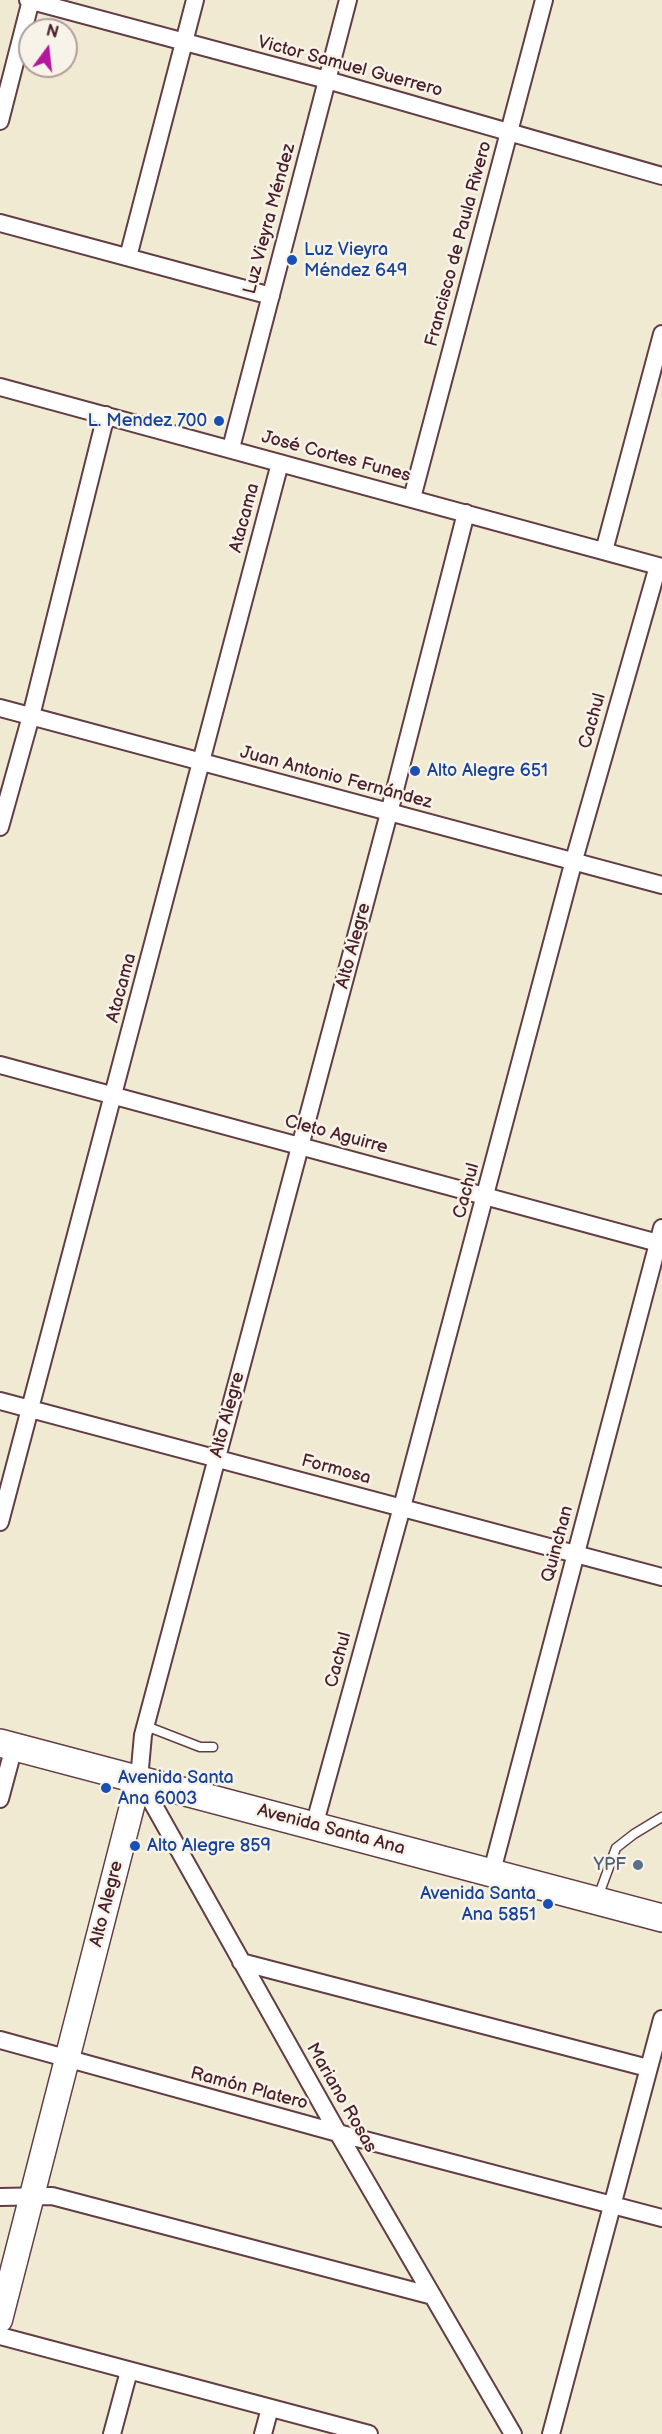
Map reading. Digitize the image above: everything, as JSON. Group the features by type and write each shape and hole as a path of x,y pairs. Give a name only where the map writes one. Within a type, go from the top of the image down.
{"main road":[{"name":"Avenida Santa Ana","path":"7,1745 597,1900 660,1912"},
{"name":"Alto Alegre","path":"0,2320 139,1779"}],"street":[{"path":"0,121 30,0"},
{"name":"Victor Samuel Guerrero","path":"30,0 327,80 662,176"},
{"path":"128,257 195,0"},
{"name":"Luz Vieyra Méndez","path":"231,448 348,0"},
{"name":"Francisco de Paula Rivero","path":"412,498 544,0"},
{"path":"0,223 271,296"},
{"path":"604,551 662,334"},
{"name":"José Cortes Funes","path":"0,387 660,566"},
{"path":"0,827 31,716 106,415"},
{"name":"Atacama","path":"0,1522 280,463"},
{"name":"Alto Alegre","path":"139,1779 140,1751 146,1726 390,813 466,513"},
{"name":"Cachul","path":"314,1826 402,1507 574,861 660,566"},
{"name":"Juan Antonio Fernández","path":"0,708 662,885"},
{"name":"Cleto Aguirre","path":"0,1065 301,1145 485,1197 661,1238"},
{"name":"Quinchan","path":"492,1871 661,1238"},
{"name":"Formosa","path":"0,1401 662,1577"},
{"path":"0,1799 7,1745"},
{"name":"Mariano Rosas","path":"139,1779 338,2133 513,2434"},
{"path":"241,1962 648,2068"},
{"path":"551,2434 662,2019"},
{"name":"Ramón Platero","path":"0,2040 338,2133 662,2218"},
{"path":"0,2197 52,2196 433,2296"},
{"path":"0,2336 369,2434"},
{"path":"112,2434 129,2371"},
{"path":"263,2434 270,2408"}],"lane":[{"path":"146,1726 200,1747 213,1748"},
{"path":"597,1900 616,1848 662,1817"}],"place":[{"name":"Luz Vieyra Méndez 649","path":"292,260"},
{"name":"L. Mendez 700","path":"219,421"},
{"name":"Alto Alegre 651","path":"415,771"},
{"name":"Avenida Santa Ana 6003","path":"106,1788"},
{"name":"Alto Alegre 859","path":"135,1846"},
{"name":"YPF","path":"638,1865"},
{"name":"Avenida Santa Ana 5851","path":"548,1904"}]}
